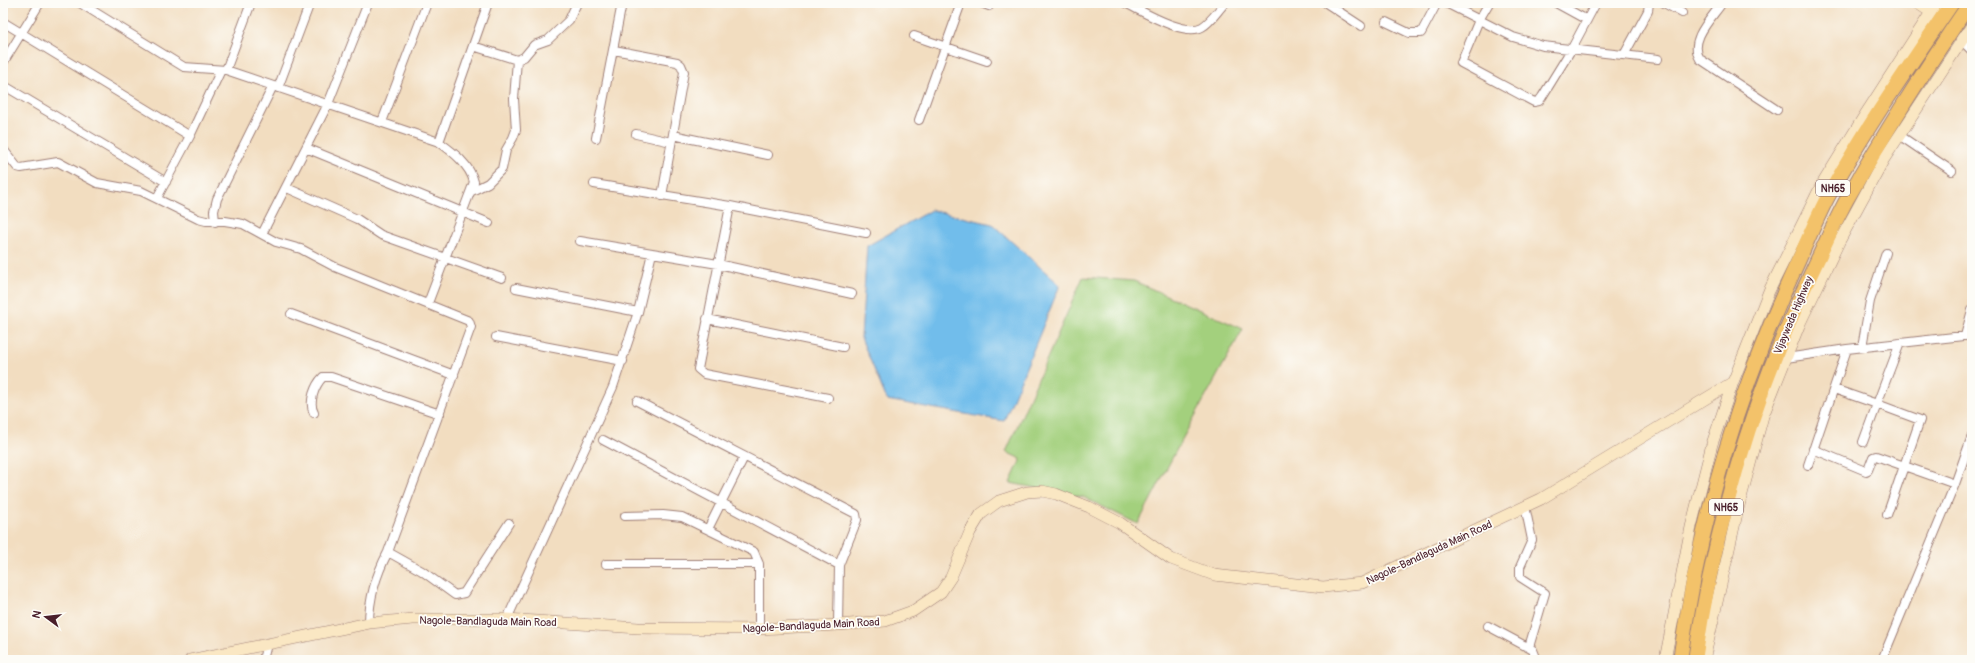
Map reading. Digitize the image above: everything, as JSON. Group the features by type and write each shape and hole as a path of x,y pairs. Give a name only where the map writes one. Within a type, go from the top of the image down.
{"highway":[{"name":"Vijaywada Highway","path":"1680,660 1688,606 1703,530 1721,461 1751,371 1773,317 1831,192 1879,112 1952,3"},
{"name":"Vijaywada Highway","path":"1695,660 1724,515 1748,430 1796,305 1846,200 1888,129 1970,3"}],"street":[{"path":"3,63 40,3"},
{"path":"80,3 184,67 224,70 439,142 452,151 472,172 474,182 472,191 444,258 428,304"},
{"path":"157,198 224,70 251,3"},
{"path":"215,222 214,211 217,199 275,87 310,3"},
{"path":"262,234 287,188 328,104 368,3"},
{"path":"382,122 427,3"},
{"path":"439,142 488,3"},
{"path":"473,46 516,60 524,57 534,45 548,40 569,20 577,3"},
{"path":"596,138 622,3"},
{"path":"919,120 962,3"},
{"path":"1124,3 1169,23 1191,30 1204,26 1225,3"},
{"path":"1326,3 1361,26"},
{"path":"1386,22 1409,33 1421,33 1437,3"},
{"path":"1446,3 1513,37 1543,46 1658,59"},
{"path":"1489,3 1479,20 1461,64 1534,102 1539,101 1542,97 1571,50 1596,3"},
{"path":"1556,3 1587,20"},
{"path":"1624,55 1648,11 1649,3"},
{"path":"1664,3 1682,13"},
{"path":"1722,3 1697,40 1696,53 1700,59 1777,110"},
{"path":"1665,660 1691,527 1712,444 1733,382 1769,291 1821,186 1862,118 1934,8 1917,3"},
{"path":"3,22 190,136"},
{"path":"1704,660 1738,509 1763,416 1800,323 1839,242 1884,159 1972,25"},
{"path":"914,36 987,61"},
{"path":"1962,41 1972,51"},
{"path":"614,50 682,64 684,72 662,196"},
{"path":"472,191 488,183 502,168 506,150 516,130 514,99 516,60"},
{"path":"3,85 166,182"},
{"path":"636,134 768,155"},
{"path":"1899,135 1952,171"},
{"path":"306,148 489,223"},
{"path":"3,149 17,167 21,168 58,162 97,183 141,191 198,219 243,224 276,242 301,248 335,267 469,321 471,327 440,414 388,552 377,576 369,605 369,623"},
{"path":"594,184 730,206 866,233"},
{"path":"287,188 357,219 382,234 502,278"},
{"path":"730,206 698,369 701,372 828,398"},
{"path":"580,241 718,264 852,294"},
{"path":"507,619 610,394 623,361 638,312 652,253"},
{"path":"1862,347 1870,301 1886,253"},
{"path":"516,288 638,312"},
{"path":"1786,358 1862,347 1968,335 1972,310"},
{"path":"291,314 454,375"},
{"path":"707,319 843,347"},
{"path":"496,336 623,361"},
{"path":"1863,442 1900,343"},
{"path":"1808,465 1847,349"},
{"path":"314,413 311,403 318,382 323,377 330,377 440,414"},
{"name":"Nagole-Bandlaguda Main Road","path":"190,660 210,658 267,644 369,623 413,619 507,619 638,628 759,629 838,625 886,620 913,611 928,603 941,592 951,577 962,548 981,514 999,501 1027,492 1042,491 1056,494 1089,507 1120,523 1171,559 1214,575 1323,587 1362,583 1541,499 1733,382"},
{"path":"1834,389 1920,420 1887,515"},
{"path":"637,402 856,514 857,520 839,565 838,625"},
{"path":"1882,660 1955,484 1972,436"},
{"path":"603,440 839,565"},
{"path":"1813,449 1866,471 1868,470 1873,457 1876,456 1955,484"},
{"path":"708,529 720,502 744,457"},
{"path":"1525,506 1532,540 1520,568 1520,577 1545,593 1529,647"},
{"path":"625,516 675,516 708,529 754,552 759,564 759,629"},
{"path":"388,552 422,571 455,595 464,594 509,523"},
{"path":"606,564 759,564"},
{"path":"1488,626 1529,647 1536,653 1537,660"},
{"path":"263,660 267,644"}],"green space":[{"path":"1083,277 1134,281 1243,329 1179,445 1138,524 1083,497 1010,483 1021,459 1006,452"}],"water":[{"path":"931,210 992,224 1060,285 1004,421 887,400 861,338 867,246"}]}
